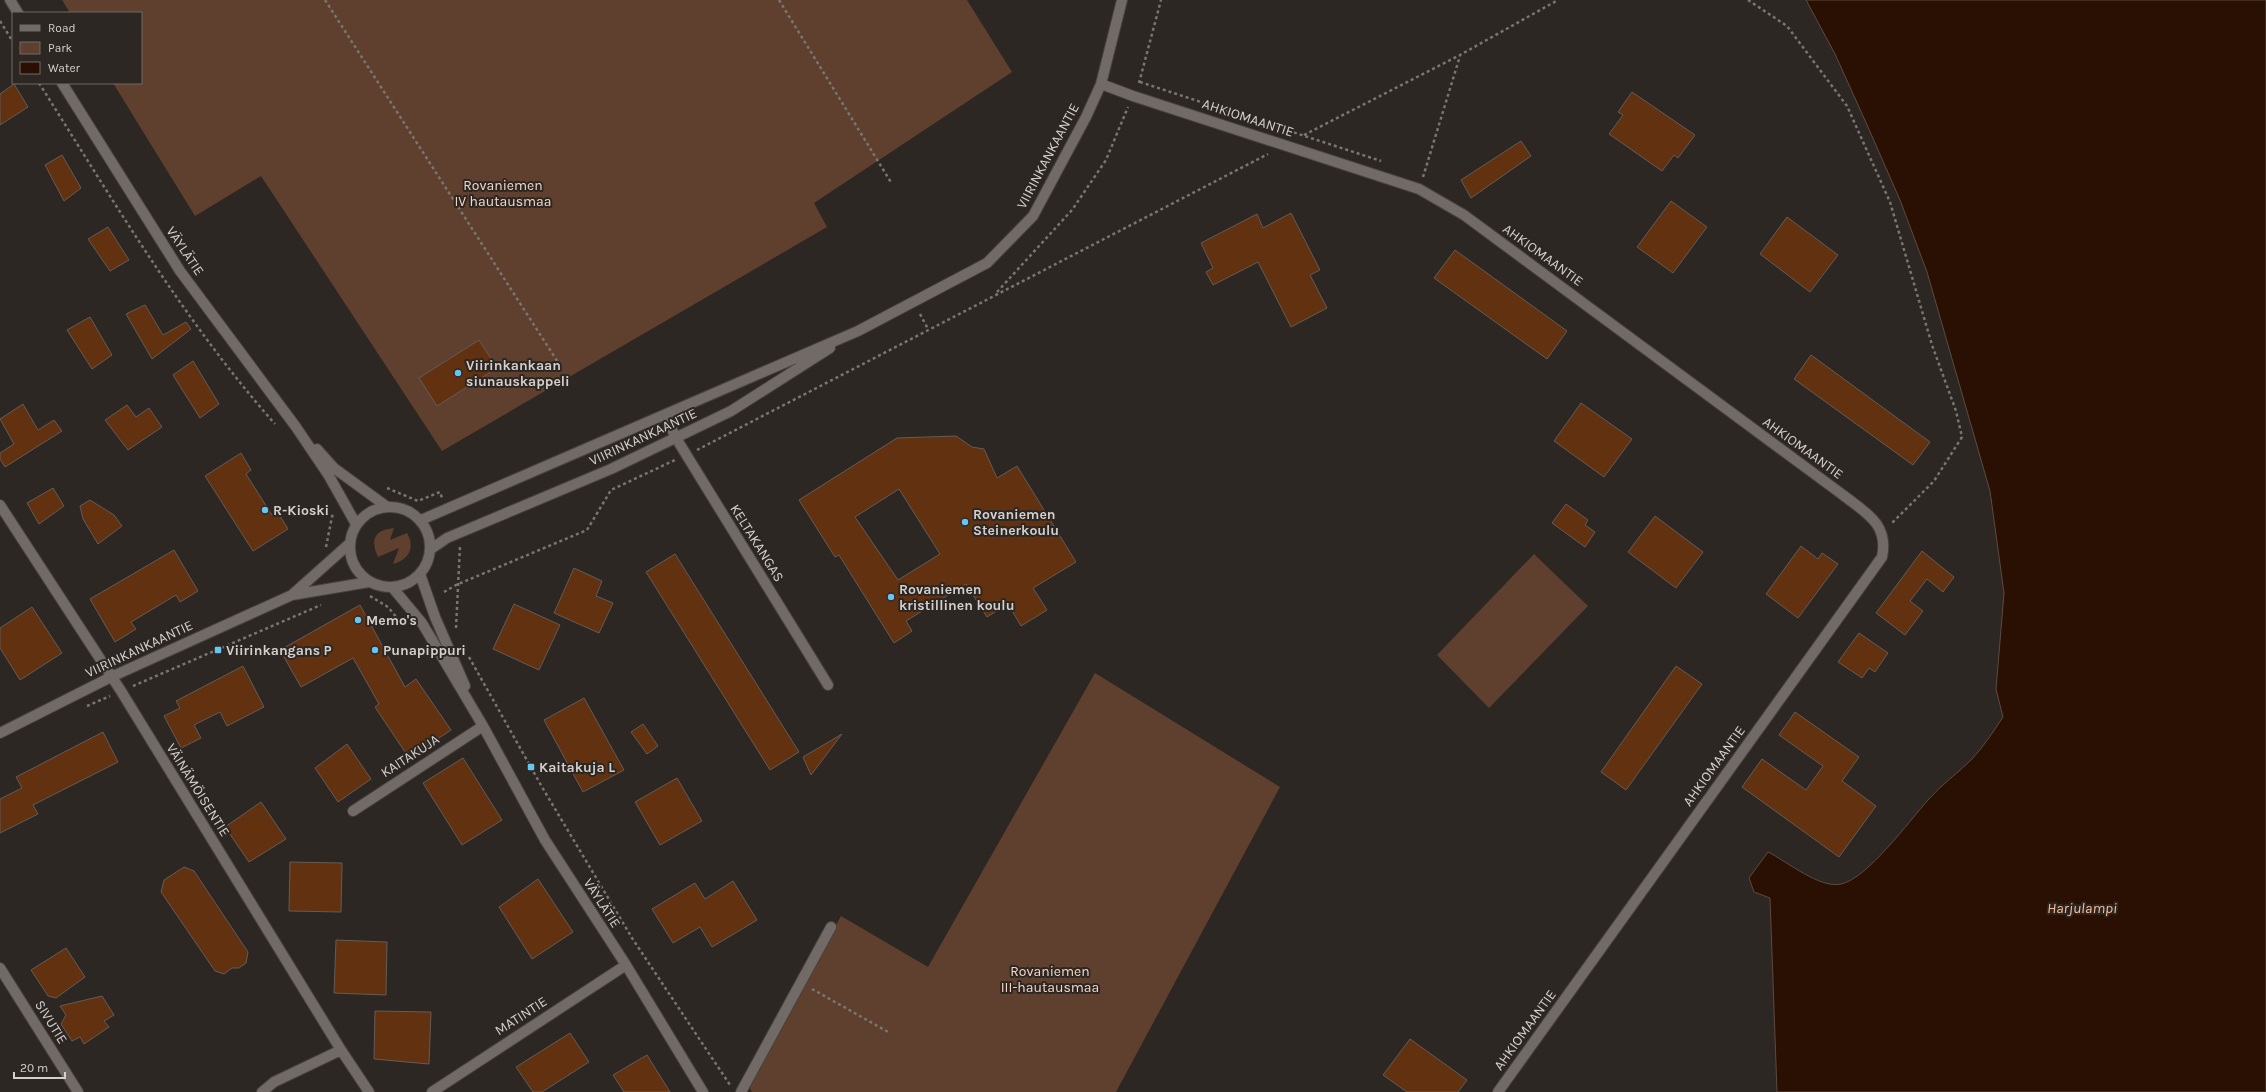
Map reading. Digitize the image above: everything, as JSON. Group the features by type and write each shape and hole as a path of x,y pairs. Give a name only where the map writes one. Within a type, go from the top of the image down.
{"street":[{"path":"10,0 17,12"},
{"name":"VIIRINKANKAANTIE","path":"431,549 447,538 611,469 731,411 858,331 987,263 1033,216 1086,117 1101,84 1122,0"},
{"name":"VÄYLÄTIE","path":"63,84 180,271 296,427 329,476 356,524"},
{"name":"AHKIOMAANTIE","path":"1101,84 1133,96 1419,189 1464,215 1866,513 1887,526 1882,557 1498,1092"},
{"name":"VIIRINKANKAANTIE","path":"421,520 858,331"},
{"name":"KELTAKANGAS","path":"665,415 686,455 828,685"},
{"name":"VÄYLÄTIE","path":"296,427 334,468 386,506"},
{"name":"VÄINÄMÖISENTIE","path":"0,505 121,692 341,1050 369,1092"},
{"path":"386,506 399,507 411,512 421,520 426,529 431,549 427,562 420,574 412,581 392,587 380,586 369,582 362,577 352,562 349,544 356,524 364,516 374,509 386,506"},
{"name":"VIIRINKANKAANTIE","path":"292,595 349,544"},
{"name":"VÄYLÄTIE","path":"420,574 435,616 482,726"},
{"name":"VIIRINKANKAANTIE","path":"0,733 111,677 292,595 369,582"},
{"name":"VÄYLÄTIE","path":"392,587 422,623 482,726 545,840 626,965 703,1092"},
{"name":"KAITAKUJA","path":"353,810 482,726"},
{"path":"742,1092 831,927"},
{"name":"MATINTIE","path":"432,1092 626,965"},
{"name":"SIVUTIE","path":"0,968 78,1092"},
{"path":"262,1092 274,1082 341,1050"}],"path":[{"path":"325,0 561,367"},
{"path":"779,0 892,184"},
{"path":"996,294 1072,210 1106,160 1140,82 1161,0"},
{"path":"444,592 456,585 587,530 612,490 686,455 1460,55 1558,0"},
{"path":"1748,0 1787,26 1847,106 1890,202 1932,345 1956,411 1962,437 1934,481 1897,520 1887,526"},
{"path":"0,22 12,40"},
{"path":"1423,178 1460,55"},
{"path":"914,301 928,330"},
{"path":"384,487 418,501 440,492"},
{"path":"325,549 331,528 334,509"},
{"path":"455,633 456,585 461,549"},
{"path":"368,594 388,607 397,618"},
{"path":"85,707 328,602"},
{"path":"467,653 542,787 632,938 734,1092"},
{"path":"801,982 890,1034"}],"green space":[{"name":"Rovaniemen IV hautausmaa","path":"62,0 967,0 1012,72 814,203 827,227 442,451 261,176 195,216 114,84 142,84 142,12 69,12"},
{"path":"394,528 390,540 407,533 411,544 409,553 403,560 393,564 399,548 378,557 374,546 374,541 378,534 382,531"},
{"path":"1534,554 1588,606 1489,708 1437,655"},
{"name":"Rovaniemen III-hautausmaa","path":"1095,673 1280,787 1116,1092 752,1092 747,1084 841,916 928,967"}],"water":[{"name":"Harjulampi","path":"1806,0 2266,0 2266,1092 1777,1092 1770,898 1754,892 1749,878 1768,852 1803,873 1823,882 1841,884 1851,880 1863,872 1888,848 1933,795 1972,759 2003,717 1996,689 2004,593 1990,491 1927,272 1900,200 1868,127 1835,54"}],"building":[{"path":"14,84 28,107 0,125 0,94"},
{"path":"1632,92 1695,135 1678,158 1674,155 1662,171 1609,134 1623,115 1618,112"},
{"path":"1521,141 1531,156 1471,198 1461,180"},
{"path":"62,155 81,188 64,201 45,165"},
{"path":"1671,201 1707,227 1673,273 1637,247"},
{"path":"1291,213 1320,270 1310,275 1327,308 1291,327 1258,262 1213,285 1206,272 1213,268 1201,243 1257,214 1263,228"},
{"path":"1787,217 1838,255 1810,292 1760,254"},
{"path":"108,227 129,260 110,271 88,239"},
{"path":"1455,250 1567,331 1547,359 1434,278"},
{"path":"145,305 163,335 186,322 191,329 152,359 126,314"},
{"path":"90,317 112,355 92,369 67,330"},
{"name":"Viirinkankaan siunauskappeli","path":"479,340 497,368 437,406 419,378"},
{"path":"1811,355 1930,442 1913,465 1794,379"},
{"path":"193,361 219,404 200,418 173,375"},
{"path":"1581,403 1632,439 1604,477 1554,441"},
{"path":"23,404 38,430 54,420 62,431 5,467 0,459 0,453 14,444 0,419"},
{"path":"127,405 136,417 149,408 162,427 128,450 105,420"},
{"path":"956,436 972,447 984,449 997,478 1017,466 1076,562 1033,588 1047,610 1021,626 1008,604 987,617 966,584 906,621 912,631 894,643 839,555 835,557 799,500 897,438","holes":["899,489 940,554 898,580 855,517"]},
{"path":"241,453 251,470 246,474 272,515 277,511 288,529 253,551 205,476"},
{"path":"53,488 64,506 39,524 27,503"},
{"path":"90,500 114,515 122,526 98,544 83,519 80,506"},
{"path":"1566,504 1588,520 1585,525 1595,532 1585,547 1552,523"},
{"path":"1655,516 1703,552 1676,588 1628,552"},
{"path":"1801,546 1818,559 1822,553 1838,564 1798,618 1766,594"},
{"path":"174,550 198,591 180,602 176,595 131,622 136,629 115,642 90,599"},
{"path":"1922,551 1954,577 1943,592 1927,579 1910,601 1923,611 1905,635 1876,613"},
{"path":"675,554 799,752 770,770 646,572"},
{"path":"574,568 602,581 596,596 613,603 599,633 554,613"},
{"path":"514,604 560,625 539,670 493,649"},
{"path":"360,605 405,687 416,679 451,730 409,758 375,707 379,704 353,658 301,687 280,650"},
{"path":"32,607 62,653 20,680 0,648 0,628"},
{"path":"1859,633 1888,653 1875,672 1869,668 1862,678 1838,662"},
{"path":"243,666 264,707 227,726 220,712 194,725 201,738 181,748 164,716 180,708 176,701"},
{"path":"1676,666 1702,684 1626,790 1601,772"},
{"path":"584,698 624,770 583,792 544,720"},
{"path":"1795,712 1859,757 1842,781 1876,806 1839,857 1742,787 1762,759 1806,790 1823,766 1779,735"},
{"path":"643,724 658,746 647,754 631,732"},
{"path":"103,732 118,762 33,805 38,814 0,833 0,799 22,788 16,777"},
{"path":"842,734 811,775 803,757"},
{"path":"347,744 371,779 338,802 315,768"},
{"path":"463,758 502,820 462,845 423,783"},
{"path":"677,778 702,821 660,845 635,802"},
{"path":"261,802 286,839 249,862 225,827"},
{"path":"290,862 342,863 341,912 289,911"},
{"path":"184,867 194,871 248,952 246,963 239,968 232,968 224,974 215,971 161,892 164,880"},
{"path":"538,879 573,932 532,959 499,907"},
{"path":"733,881 757,920 712,947 700,927 673,943 652,909 695,883 705,899"},
{"path":"336,940 387,942 386,995 334,993"},
{"path":"66,948 85,977 56,998 48,996 31,970"},
{"path":"102,996 114,1015 104,1021 109,1027 84,1044 80,1037 72,1041 61,1024 66,1015 60,1006"},
{"path":"375,1011 431,1012 429,1064 374,1059"},
{"path":"570,1033 589,1062 542,1092 533,1092 516,1067"},
{"path":"1410,1039 1467,1080 1458,1092 1407,1092 1383,1075"},
{"path":"647,1055 670,1092 624,1092 613,1075"}],"place":[{"name":"Viirinkankaan siunauskappeli","path":"458,373"},
{"name":"R-Kioski","path":"265,510"},
{"name":"Rovaniemen Steinerkoulu","path":"965,522"},
{"name":"Rovaniemen kristillinen koulu","path":"891,597"},
{"name":"Memo's","path":"358,620"},
{"name":"Viirinkangans P","path":"218,650"},
{"name":"Punapippuri","path":"375,650"},
{"name":"Kaitakuja L","path":"531,767"}]}
